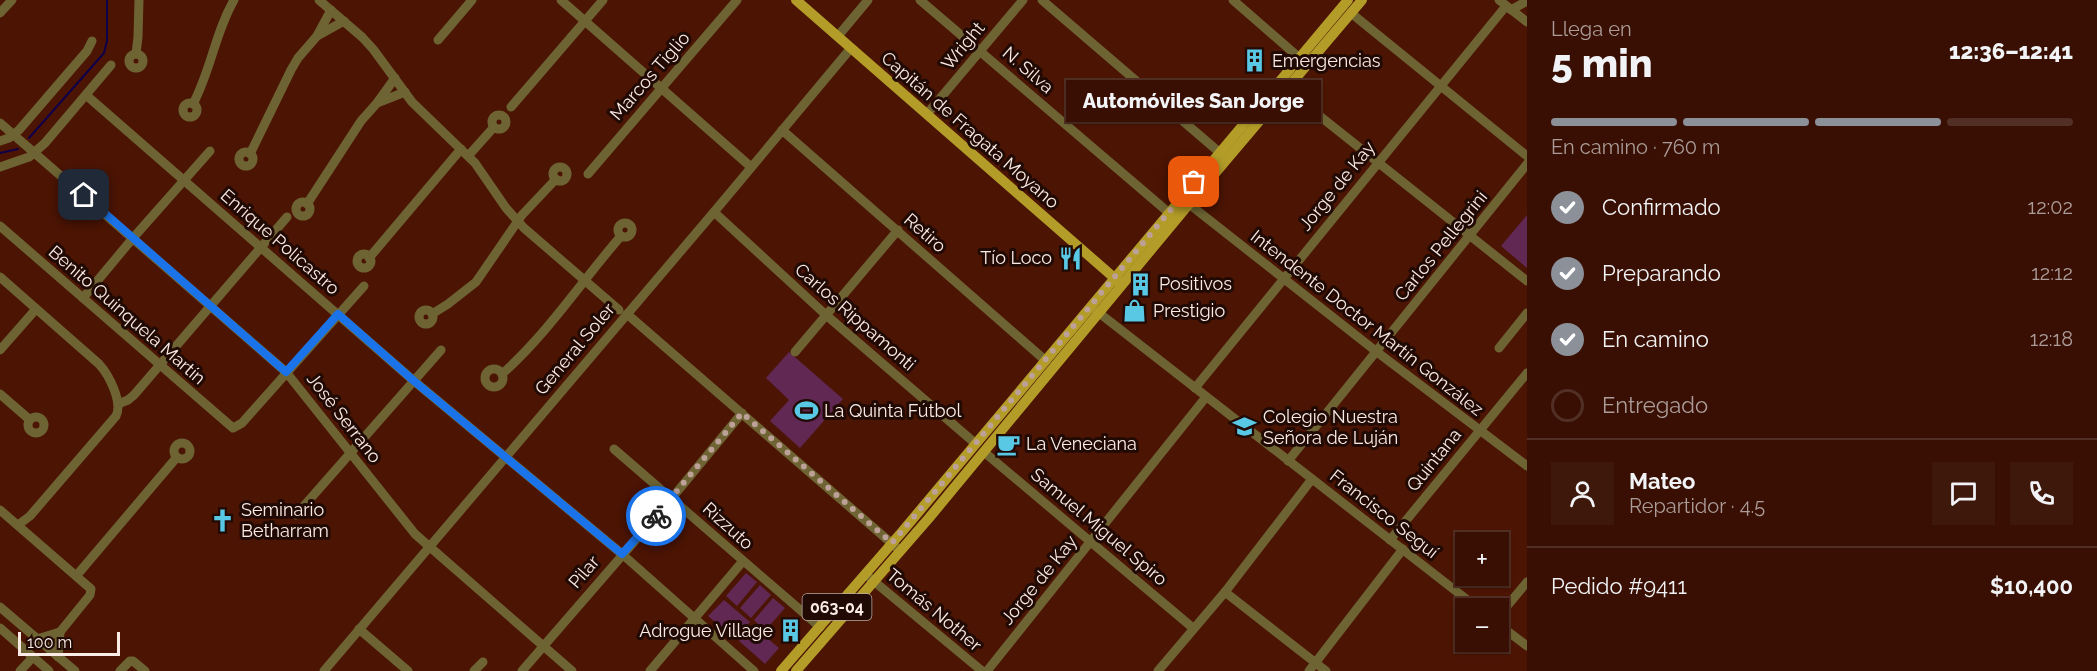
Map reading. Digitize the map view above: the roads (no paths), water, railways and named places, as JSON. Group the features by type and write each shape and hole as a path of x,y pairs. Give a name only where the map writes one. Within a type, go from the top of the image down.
{"main road":[{"name":"Capitán de Fragata Moyano","path":"796,0 1119,281"},
{"name":"063-04","path":"1303,61 1348,0"},
{"name":"063-04","path":"1119,281 1168,212 1219,152 1362,0"},
{"name":"063-04","path":"980,448 1046,361 1189,204 1281,86"},
{"name":"063-04","path":"781,671 896,547 1094,309"},
{"name":"063-04","path":"796,671 869,577"}],"street":[{"path":"0,13 12,0"},
{"path":"136,54 138,0"},
{"path":"194,104 205,81 218,33 234,0"},
{"path":"319,0 373,50 419,108 465,152 517,222 896,547"},
{"path":"438,40 472,0"},
{"path":"561,0 751,167"},
{"path":"511,107 603,0"},
{"name":"Marcos Tiglio","path":"588,174 737,0"},
{"path":"838,36 868,0"},
{"name":"N. Silva","path":"920,0 1168,212"},
{"name":"Wright","path":"927,114 1023,0"},
{"path":"1042,0 1219,152"},
{"path":"1233,0 1303,61"},
{"name":"Jorge de Kay","path":"1195,388 1506,5 1527,1"},
{"path":"1506,5 1527,22"},
{"path":"250,154 291,70 317,36 331,10"},
{"path":"1352,13 1527,156"},
{"path":"317,36 344,21"},
{"path":"0,141 14,135 87,51 92,41"},
{"name":"General Soler","path":"324,671 506,457 623,312 714,213 851,48"},
{"path":"0,167 23,160 35,152 60,127 111,65"},
{"path":"307,204 355,130 395,78"},
{"path":"1281,86 1527,281"},
{"path":"377,103 405,92"},
{"name":"Enrique Policastro","path":"86,95 414,381 622,554 754,671"},
{"name":"José Serrano","path":"0,123 286,372 415,534 572,671"},
{"path":"369,258 465,152 494,127"},
{"name":"Retiro","path":"782,130 1046,361"},
{"path":"83,298 210,151"},
{"name":"Carlos Pellegrini","path":"1288,461 1527,164"},
{"path":"432,314 476,282 517,222 556,179"},
{"name":"Intendente Doctor Martín González","path":"1189,204 1527,466"},
{"name":"Carlos Rippamonti","path":"714,213 825,315 980,448"},
{"path":"118,404 128,400 287,217"},
{"name":"Benito Quinquela Martín","path":"0,226 233,428 242,423 286,372"},
{"path":"795,352 898,231"},
{"path":"502,374 552,322 621,236"},
{"path":"0,277 104,369 118,404 116,416 30,516 18,525"},
{"path":"286,372 364,286"},
{"path":"0,350 36,309"},
{"name":"Francisco Seguí","path":"1094,309 1465,598"},
{"path":"1499,348 1527,313"},
{"path":"296,515 441,350"},
{"name":"Quintana","path":"1390,540 1527,373"},
{"path":"0,394 30,420"},
{"name":"Jorge de Kay","path":"987,671 1206,397"},
{"name":"Pilar","path":"522,671 672,498 742,413"},
{"name":"Samuel Miguel Spiro","path":"980,448 1193,628"},
{"name":"Rizzuto","path":"614,449 820,627"},
{"path":"77,575 177,457"},
{"path":"1158,671 1225,592 1312,479"},
{"path":"0,510 77,575 90,589 91,593 60,632 58,657"},
{"path":"1312,667 1402,549"},
{"path":"650,671 743,561"},
{"name":"Tomás Nother","path":"869,577 981,671"},
{"path":"1509,603 1527,582"},
{"path":"1225,592 1312,667 1326,671"},
{"path":"0,607 75,671"},
{"path":"0,628 49,671"},
{"path":"359,629 408,671"},
{"path":"37,639 60,632"},
{"path":"1509,632 1527,646"},
{"path":"20,671 33,657"},
{"path":"120,671 130,661 145,671"},
{"path":"474,671 483,662"}],"waterway":[{"path":"29,138 104,53 107,41 107,0"},
{"path":"0,153 18,149"}],"place":[{"name":"Emergencias","path":"1254,61"},
{"name":"Automóviles San Jorge","path":"1194,182"},
{"name":"Tío Loco","path":"1070,258"},
{"name":"Positivos","path":"1141,284"},
{"name":"Prestigio","path":"1135,311"},
{"name":"La Quinta Fútbol","path":"806,411"},
{"name":"Colegio Nuestra Señora de Luján","path":"1245,427"},
{"name":"La Veneciana","path":"1008,444"},
{"name":"Seminario Betharram","path":"223,520"},
{"name":"Adrogue Village","path":"791,631"}]}
